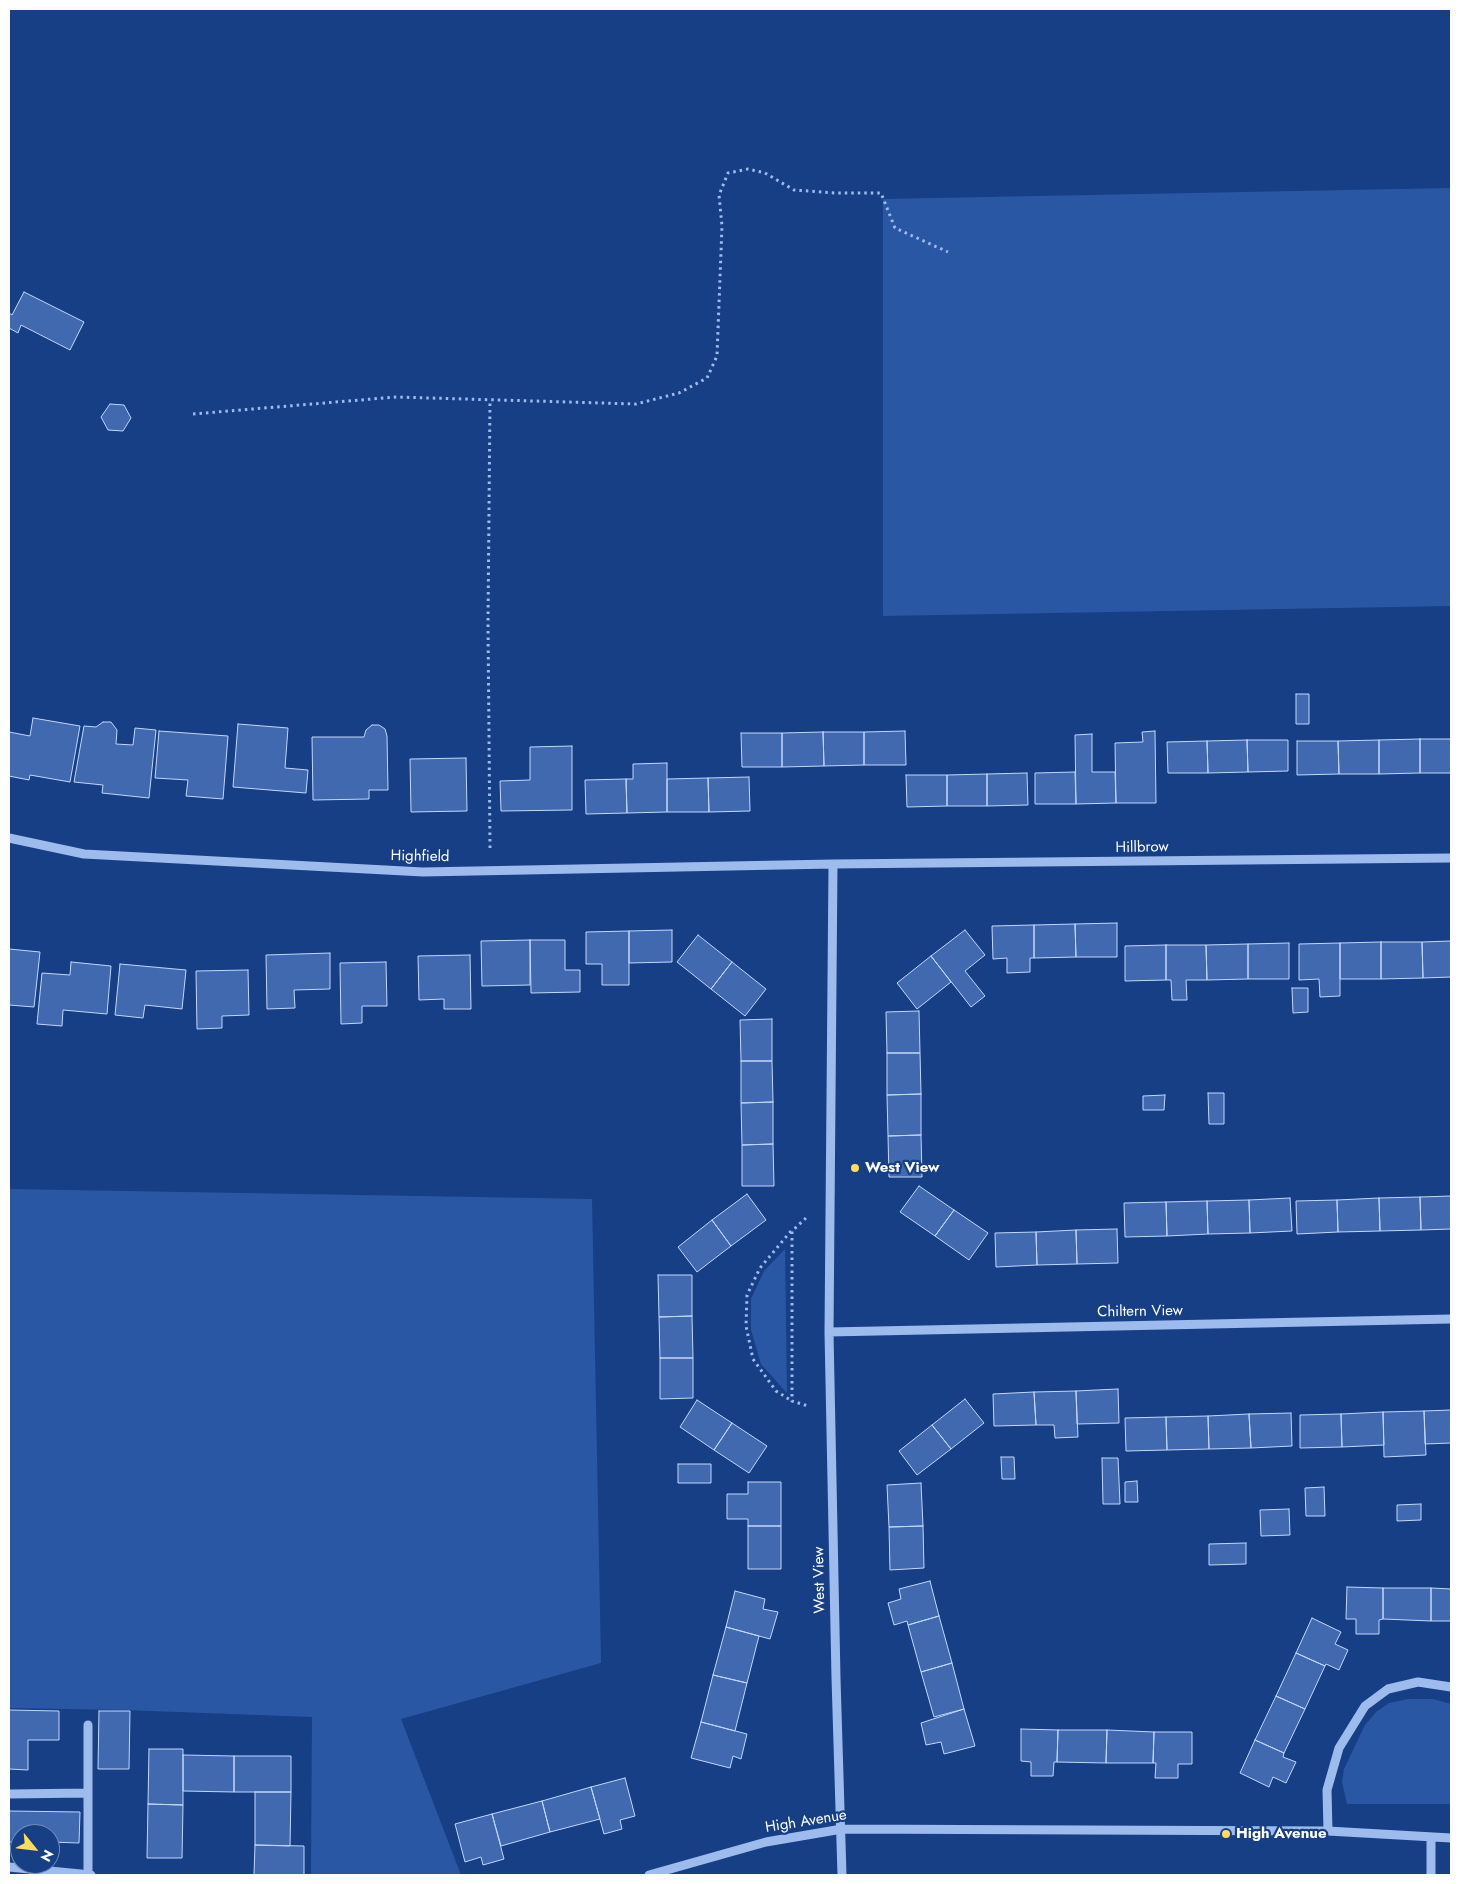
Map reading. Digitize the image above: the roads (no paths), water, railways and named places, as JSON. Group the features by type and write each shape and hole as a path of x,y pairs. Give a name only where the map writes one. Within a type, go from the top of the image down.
{"street":[{"name":"Highfield","path":"9,838 84,854 423,872 834,864"},
{"name":"Hillbrow","path":"834,864 1451,858"},
{"name":"West View","path":"834,864 829,1332 842,1875"},
{"name":"Chiltern View","path":"829,1332 1451,1319"},
{"path":"1328,1831 1328,1790 1339,1748 1365,1706 1388,1689 1418,1682 1451,1688"},
{"path":"60,1873 89,1875 88,1725"},
{"path":"9,1794 88,1793"},
{"name":"High Avenue","path":"649,1875 766,1842 842,1828 1328,1831 1451,1838"},
{"path":"1431,1838 1431,1875"}],"place":[{"name":"West View","path":"855,1168"},
{"name":"High Avenue","path":"1226,1834"}]}
